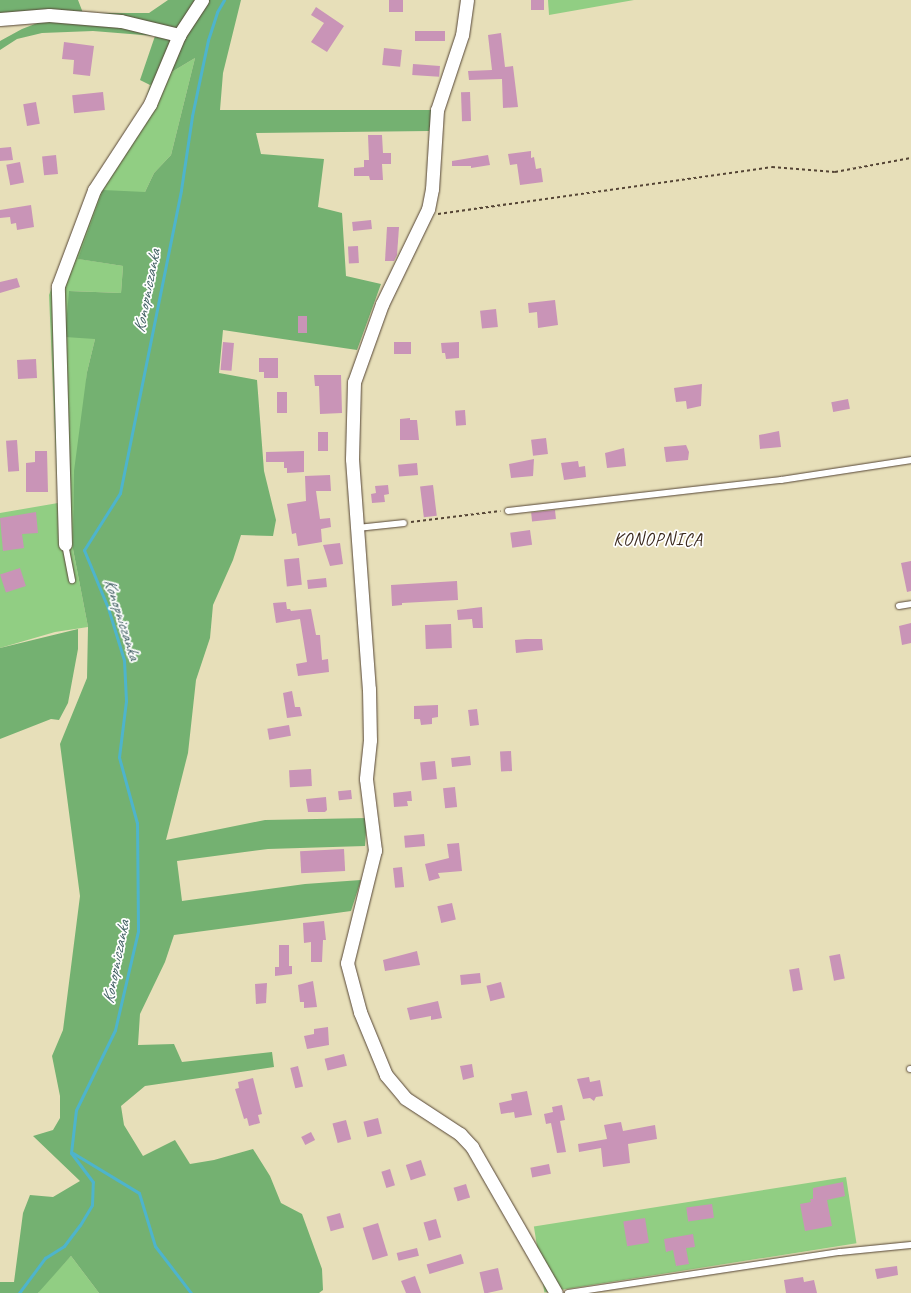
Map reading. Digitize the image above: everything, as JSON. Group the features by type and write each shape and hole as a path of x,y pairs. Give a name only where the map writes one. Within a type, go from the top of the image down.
{"street":[{"path":"65,544 58,286 94,190 150,104 179,34 202,0"},
{"path":"467,0 462,35 437,110 432,189 425,215 380,309 354,382 352,459 369,689 370,740 366,779 375,850 348,955 348,972 360,1012 386,1075 405,1098 460,1134 472,1147 556,1293"},
{"path":"0,18 49,15 121,21 179,34"}],"lane":[{"path":"508,511 781,480 911,460"},
{"path":"358,528 404,523"},
{"path":"65,544 72,580"},
{"path":"899,606 911,604"},
{"path":"568,1293 840,1252 911,1245"}],"path":[{"path":"425,215 772,167 835,172 911,158"},
{"path":"404,523 508,511"}],"green space":[{"path":"0,0 78,0 83,13 149,13 168,0 241,0 223,73 220,110 433,110 429,131 256,133 261,154 324,159 318,207 342,213 346,276 381,284 357,350 223,330 219,373 257,380 264,471 276,520 273,536 241,535 233,560 213,605 210,638 196,680 188,753 166,840 265,820 367,818 365,846 268,849 177,861 182,901 305,884 361,880 351,911 174,935 165,962 140,1014 138,1045 174,1044 182,1062 272,1052 274,1067 145,1086 121,1106 124,1125 143,1156 175,1140 190,1164 214,1160 253,1149 270,1176 281,1203 302,1214 322,1269 323,1290 319,1293 99,1293 71,1256 38,1293 0,1293 0,1282 14,1282 23,1213 30,1195 53,1197 80,1181 33,1136 53,1130 60,1118 60,1096 52,1056 63,1030 80,896 60,744 87,678 88,627 73,549 74,471 87,372 95,339 65,337 69,291 121,293 123,266 78,259 103,190 145,192 154,173 171,155 195,58 150,85 140,80 155,36 93,31 42,33 17,39 0,50 0,41 22,29 40,22 0,25"},
{"path":"548,0 634,0 549,15"},
{"path":"195,58 171,155 154,173 145,192 79,259 123,266 121,293 70,291 95,339 87,372 73,549 88,627 55,632 0,648 0,513 58,503 49,295 72,234 144,106 150,85"},
{"path":"78,629 78,649 68,703 59,720 51,719 0,739 0,648"},
{"path":"846,1177 856,1243 544,1293 534,1226"},
{"path":"71,1256 99,1293 38,1293 41,1288"}],"building":[{"path":"389,0 403,0 403,12 389,12"},
{"path":"531,0 544,0 544,10 531,10"},
{"path":"316,7 344,26 327,52 311,42 324,23 311,15"},
{"path":"415,31 445,31 445,41 415,41"},
{"path":"501,33 505,67 513,66 518,107 503,108 502,79 469,80 468,71 492,70 488,35"},
{"path":"64,42 94,46 90,76 73,74 74,60 62,59"},
{"path":"384,48 402,50 400,67 382,65"},
{"path":"413,64 440,66 439,77 412,75"},
{"path":"103,92 105,110 74,113 72,95"},
{"path":"461,92 470,92 471,121 462,121"},
{"path":"36,102 40,124 27,126 23,104"},
{"path":"368,135 382,135 383,153 391,153 391,164 382,164 383,180 370,180 369,176 354,176 354,168 364,167 364,160 369,160"},
{"path":"11,147 13,160 0,161 0,148"},
{"path":"531,151 531,158 534,157 536,169 541,168 543,182 520,185 517,164 510,165 508,154"},
{"path":"56,155 58,174 44,175 42,156"},
{"path":"488,155 490,165 471,168 471,166 452,166 452,161"},
{"path":"20,162 24,183 10,185 6,165"},
{"path":"31,205 34,227 17,230 16,223 11,224 10,217 0,218 0,210"},
{"path":"371,220 372,229 353,231 352,222"},
{"path":"387,227 399,227 397,255 394,261 385,261"},
{"path":"358,246 359,263 349,264 348,247"},
{"path":"17,278 20,287 0,293 0,282"},
{"path":"555,300 558,325 538,328 537,312 529,313 528,303"},
{"path":"496,309 498,327 482,329 480,311"},
{"path":"298,316 307,316 307,333 298,333"},
{"path":"223,342 234,343 232,371 221,370"},
{"path":"394,342 411,342 411,354 394,354"},
{"path":"459,342 459,358 446,359 445,353 442,353 441,343"},
{"path":"259,358 278,358 278,378 264,378 264,372 259,372"},
{"path":"36,359 37,378 18,379 17,360"},
{"path":"314,375 341,375 342,413 320,414 319,386 315,386"},
{"path":"702,384 701,406 687,409 686,401 676,402 674,388"},
{"path":"277,392 287,392 287,413 277,413"},
{"path":"848,399 850,409 833,412 831,402"},
{"path":"465,410 466,425 456,426 455,411"},
{"path":"410,418 410,420 417,420 419,440 400,440 400,419"},
{"path":"779,431 781,447 760,449 759,435"},
{"path":"318,432 328,432 328,451 318,451"},
{"path":"546,438 548,454 533,456 531,440"},
{"path":"17,440 19,471 8,472 6,441"},
{"path":"686,445 689,452 688,460 666,462 664,447"},
{"path":"624,448 626,466 607,468 605,453"},
{"path":"35,451 47,451 48,492 26,492 26,463 35,462"},
{"path":"304,451 304,472 287,473 287,468 284,468 284,462 266,462 266,452"},
{"path":"534,459 533,476 511,478 509,464"},
{"path":"578,461 579,467 585,466 586,477 564,480 561,463"},
{"path":"417,463 418,475 399,477 398,465"},
{"path":"330,475 331,491 316,491 320,519 330,518 331,527 321,529 322,542 298,546 296,533 292,534 287,504 306,501 305,476"},
{"path":"388,485 389,494 384,495 385,502 372,503 371,494 376,493 375,486"},
{"path":"433,485 437,516 424,517 420,487"},
{"path":"555,510 556,519 532,521 531,513"},
{"path":"36,512 38,533 22,534 24,548 3,551 0,518"},
{"path":"530,530 532,545 512,548 510,533"},
{"path":"340,543 343,564 330,566 323,545"},
{"path":"299,558 302,585 287,586 284,560"},
{"path":"911,561 911,591 907,592 901,563"},
{"path":"20,568 26,586 6,593 0,574"},
{"path":"326,578 327,587 308,589 307,580"},
{"path":"457,581 458,600 402,603 402,605 392,606 391,585"},
{"path":"286,602 287,609 290,609 291,611 311,609 316,635 320,635 322,660 328,659 329,672 298,676 296,664 307,662 300,619 276,623 273,603"},
{"path":"482,607 483,628 473,628 472,619 458,620 457,610"},
{"path":"911,623 911,643 902,645 899,626"},
{"path":"451,624 452,648 426,649 425,625"},
{"path":"542,639 543,650 516,653 515,640"},
{"path":"292,691 295,707 300,707 302,716 287,718 283,693"},
{"path":"438,705 438,717 432,718 432,724 421,725 420,719 414,719 414,706"},
{"path":"477,709 479,725 470,726 468,710"},
{"path":"289,725 291,736 269,740 267,729"},
{"path":"511,751 512,771 501,772 500,752"},
{"path":"470,756 471,765 452,767 451,758"},
{"path":"435,761 437,779 422,780 420,763"},
{"path":"311,769 312,786 290,787 289,770"},
{"path":"455,787 457,807 445,808 443,788"},
{"path":"351,790 352,799 339,800 338,791"},
{"path":"411,791 412,801 407,801 408,806 394,807 393,793"},
{"path":"326,797 327,810 325,812 308,812 306,799"},
{"path":"424,834 425,846 405,848 404,836"},
{"path":"459,843 462,871 438,873 440,878 429,881 425,864 449,858 447,844"},
{"path":"344,849 345,871 301,873 300,851"},
{"path":"402,867 404,887 395,888 393,868"},
{"path":"452,903 456,920 441,923 437,906"},
{"path":"324,921 326,940 323,940 322,962 311,962 311,942 304,943 303,923"},
{"path":"279,945 289,945 289,966 292,966 292,974 275,976 275,967 279,967"},
{"path":"417,951 420,965 385,971 383,960"},
{"path":"840,954 845,979 834,981 829,956"},
{"path":"799,968 803,990 793,991 789,970"},
{"path":"480,973 481,983 461,985 460,975"},
{"path":"313,981 317,1007 304,1008 304,1002 300,1002 298,985"},
{"path":"501,982 505,998 490,1001 486,986"},
{"path":"267,983 266,1003 256,1004 255,984"},
{"path":"438,1001 442,1018 431,1020 431,1016 410,1020 407,1008"},
{"path":"328,1027 329,1045 307,1049 304,1036 314,1034 314,1029"},
{"path":"344,1054 347,1066 327,1070 325,1059"},
{"path":"472,1064 474,1077 463,1080 460,1066"},
{"path":"298,1066 303,1086 295,1088 290,1068"},
{"path":"589,1077 590,1082 600,1080 603,1096 596,1097 594,1101 590,1098 583,1099 577,1079"},
{"path":"253,1078 262,1114 258,1115 260,1123 249,1126 247,1118 244,1119 235,1089 239,1088 238,1082"},
{"path":"527,1091 532,1115 515,1118 514,1112 501,1114 499,1103 512,1100 511,1094"},
{"path":"562,1105 565,1120 560,1121 566,1152 557,1153 551,1123 546,1124 544,1114 553,1112 552,1107"},
{"path":"378,1118 382,1134 367,1137 363,1122"},
{"path":"346,1120 351,1139 338,1143 332,1124"},
{"path":"621,1122 623,1131 655,1125 657,1139 628,1144 630,1163 603,1167 601,1148 579,1152 578,1144 607,1139 604,1125"},
{"path":"311,1132 315,1140 305,1145 301,1137"},
{"path":"421,1160 426,1175 411,1180 406,1165"},
{"path":"549,1164 551,1174 532,1177 530,1168"},
{"path":"390,1169 395,1185 386,1188 381,1172"},
{"path":"843,1182 845,1196 827,1200 832,1226 805,1231 800,1204 811,1202 810,1199 813,1199 813,1188"},
{"path":"466,1184 470,1197 458,1201 454,1188"},
{"path":"712,1204 714,1218 688,1221 686,1208"},
{"path":"340,1213 344,1227 331,1231 327,1217"},
{"path":"645,1218 649,1243 627,1246 623,1221"},
{"path":"436,1219 441,1237 429,1241 424,1223"},
{"path":"378,1223 388,1256 373,1260 363,1228"},
{"path":"693,1234 695,1247 686,1248 689,1264 676,1266 673,1250 666,1252 664,1239"},
{"path":"417,1248 419,1256 399,1261 397,1253"},
{"path":"461,1254 464,1264 429,1274 427,1265"},
{"path":"897,1266 898,1275 877,1279 875,1269"},
{"path":"498,1268 503,1289 484,1293 479,1272"},
{"path":"415,1276 421,1293 406,1293 401,1281"},
{"path":"803,1277 804,1282 814,1280 817,1293 786,1293 784,1280"}],"waterway":[{"name":"Konopniczanka","path":"19,1293 45,1258 64,1246 80,1225 92,1205 93,1182 71,1153 76,1110 115,1030 138,931 137,823 119,757 126,701 124,660 108,608 84,550 120,493 181,190 192,116 208,40 217,12 224,0"},
{"path":"73,1153 139,1193 155,1246 191,1293"}],"district":[{"name":"KONOPNICA","path":"658,539"}]}
